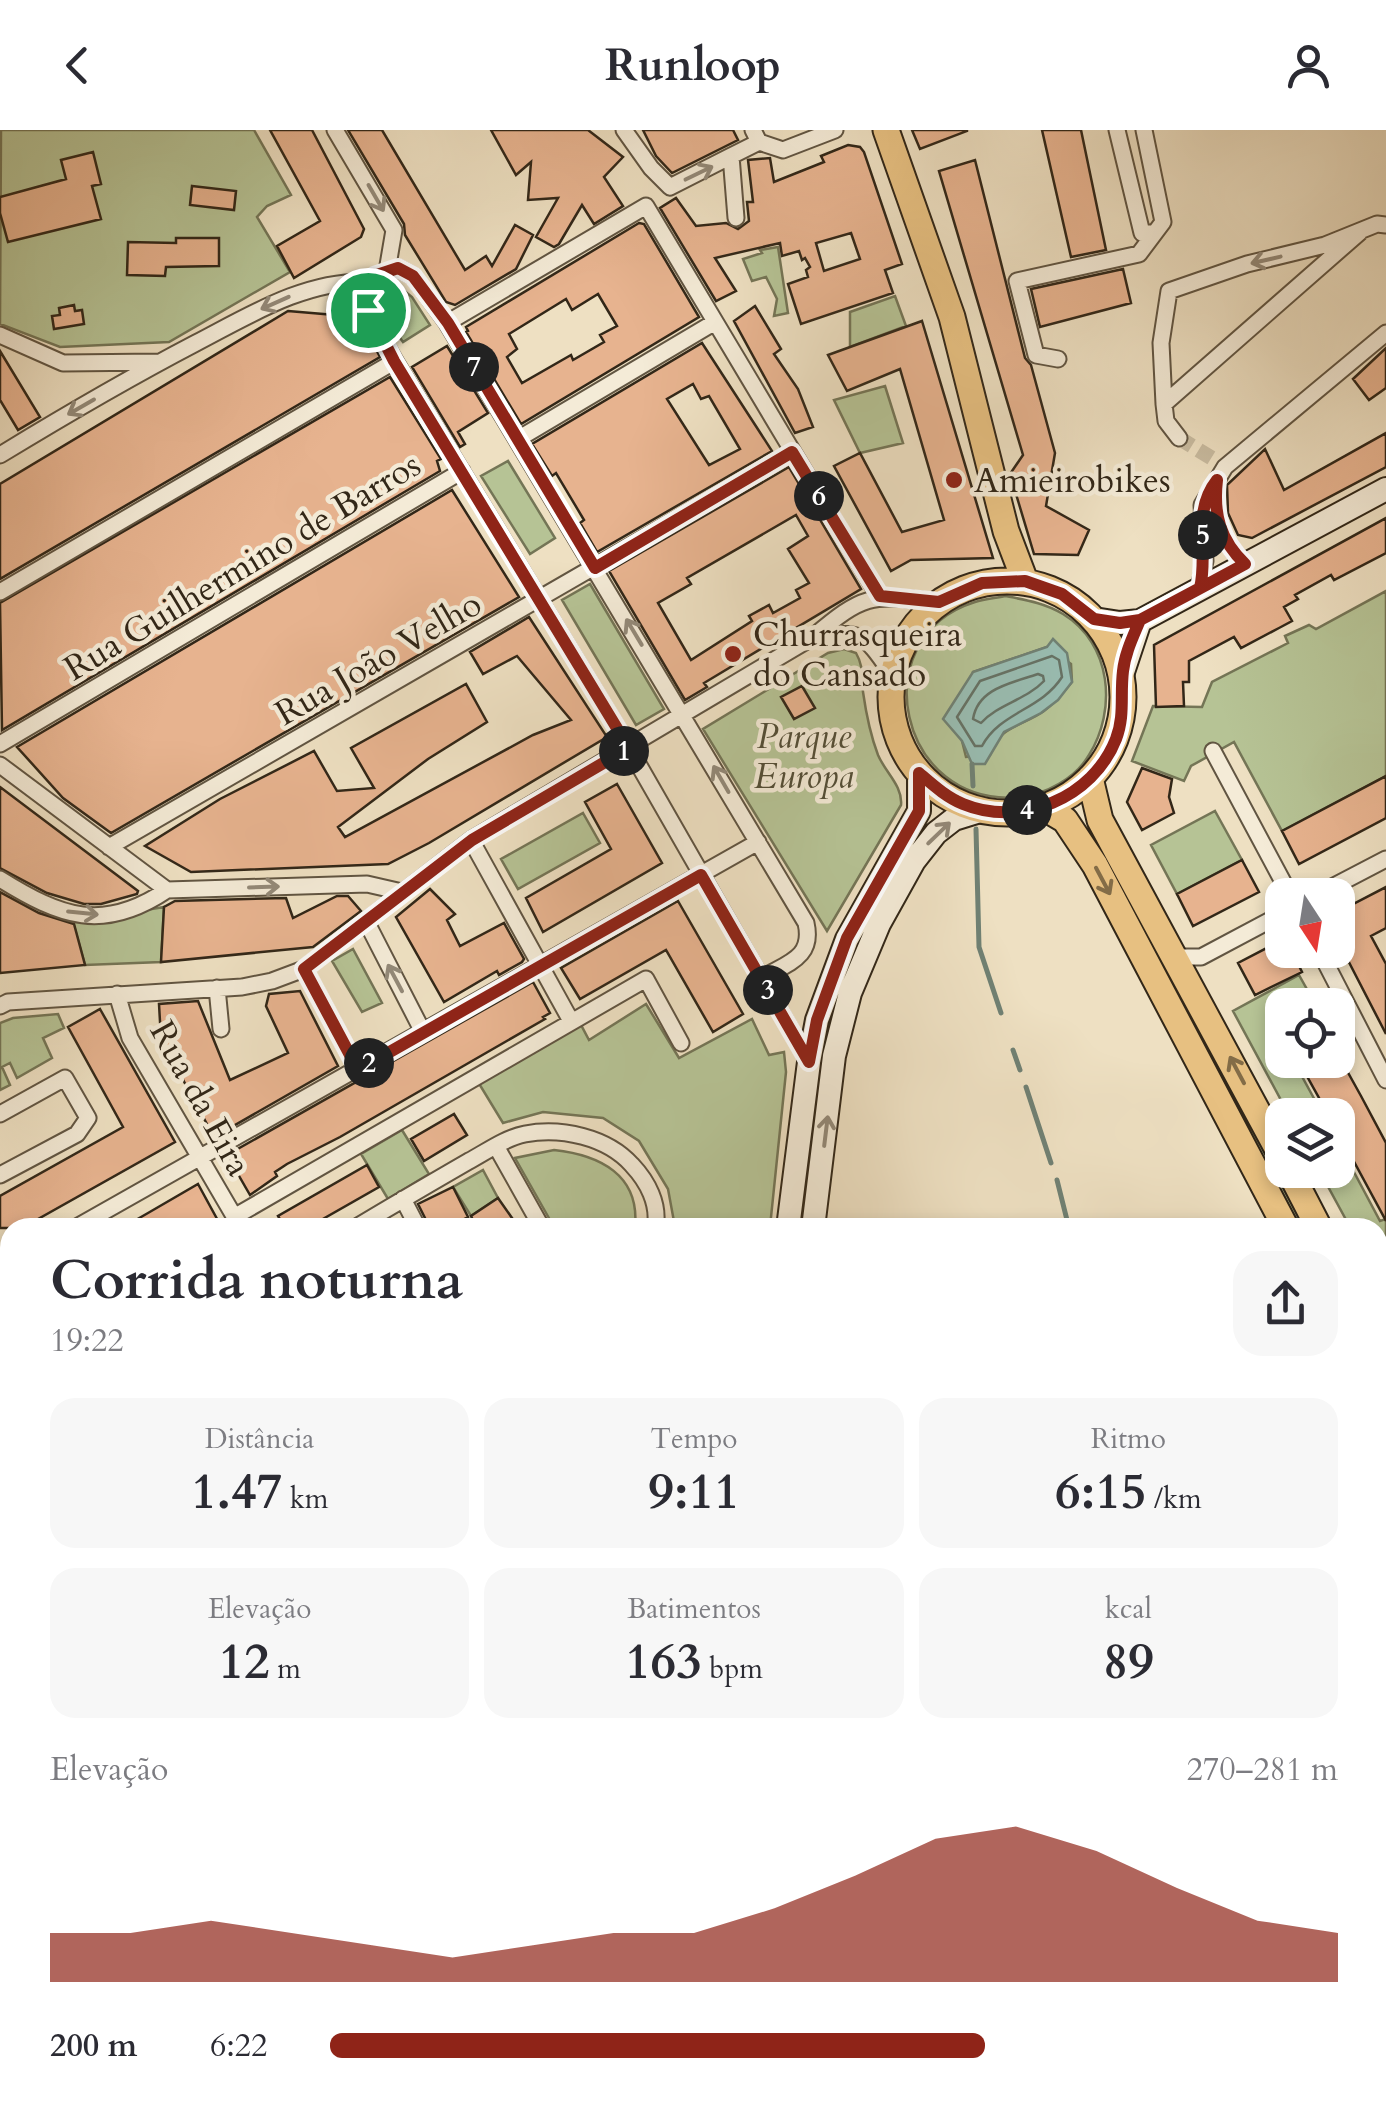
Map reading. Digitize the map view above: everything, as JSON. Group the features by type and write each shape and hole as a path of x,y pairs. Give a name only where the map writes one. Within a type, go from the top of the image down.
{"main road":[{"path":"886,130 952,318 1006,531 1025,581"},
{"path":"1094,619 1120,623 1140,620 1386,489"},
{"path":"982,583 1002,554 1006,531"},
{"path":"1025,581 1062,594 1094,619 1112,645 1124,693 1120,728 1109,754 1090,778 1070,794 1043,807 1013,813 983,810 943,794 919,773 894,725 890,700 892,674 910,631 939,602 982,583 1025,581"},
{"path":"1122,674 1140,620"},
{"path":"789,1218 817,1020 847,938 919,811 919,773"},
{"path":"1090,778 1100,820 1188,965 1265,1122"},
{"path":"1043,807 1065,820 1094,865 1281,1218"},
{"path":"814,1218 834,1056 850,993 879,924 914,861 954,819 983,810"},
{"path":"1299,1188 1314,1218"}],"street":[{"path":"335,130 394,230 387,271"},
{"path":"624,130 670,187 731,156 756,136 783,150 835,130"},
{"path":"1117,130 1142,233 1153,233"},
{"path":"1058,359 1036,355 1018,281 1139,254 1163,222 1144,130"},
{"path":"731,156 736,218"},
{"path":"448,323 646,206 880,596"},
{"path":"1179,438 1166,422 1164,404 1161,343 1168,291 1247,264 1325,245 1378,224 1386,225"},
{"path":"1164,404 1360,232"},
{"path":"762,978 802,955 809,939 806,924 448,323 413,276 398,268 379,272 368,282 365,294 368,310 394,361 629,748 809,1062"},
{"path":"1,451 159,362 280,300 343,281 368,282"},
{"path":"518,439 715,322"},
{"path":"1200,588 1206,560 1202,505 1220,470 1386,333"},
{"path":"0,335 63,363 159,362"},
{"path":"0,592 394,361"},
{"name":"Rua João Velho","path":"108,847 792,452"},
{"path":"1220,470 1216,516 1232,566 1238,568"},
{"name":"Rua Guilhermino de Barros","path":"0,744 462,471"},
{"path":"3,1003 217,988 272,981 304,969 472,840 813,637 848,608 880,596 939,602"},
{"path":"813,637 855,634 872,645 892,674"},
{"path":"1212,751 1281,878"},
{"path":"0,765 167,890"},
{"path":"472,840 571,1022"},
{"path":"92,1218 758,842"},
{"path":"1349,878 1386,858"},
{"path":"0,879 38,903 72,914 112,916 138,909 167,890 366,884 402,892"},
{"path":"367,923 423,1032"},
{"path":"1188,965 1265,923"},
{"path":"1328,968 1386,1080"},
{"path":"304,969 358,1070"},
{"path":"244,1218 646,979 681,1043"},
{"path":"217,988 221,1029"},
{"name":"Rua da Eira","path":"117,994 130,1038 235,1218"},
{"path":"0,1114 65,1078 88,1118 77,1134 0,1175"},
{"path":"371,1218 496,1146 522,1134 549,1133 580,1136 610,1146 627,1159 652,1196 654,1218"},
{"path":"496,1146 536,1218"},
{"path":"403,1198 413,1218"}],"green space":[{"path":"1,130 254,130 291,195 267,206 257,217 290,272 169,342 60,347 0,324"},
{"path":"778,247 788,313 774,316 777,299 766,277 752,281 743,259"},
{"path":"392,281 412,297 430,325 403,342 382,302 381,287"},
{"path":"895,296 906,326 850,347 850,312"},
{"path":"885,386 903,443 860,453 834,400"},
{"path":"508,461 555,538 530,554 481,476"},
{"path":"590,584 664,709 636,725 562,600"},
{"path":"1386,591 1386,776 1282,831 1234,742 1191,766 1184,781 1132,761 1153,706 1202,707 1212,682 1288,643 1285,636 1309,625 1316,629"},
{"path":"1005,596 1049,607 1079,627 1092,642 1105,679 1104,718 1083,764 1059,784 1020,797 978,794 946,777 922,750 909,717 907,682 917,649 939,621 975,602","holes":["1047,647 1071,664 1072,682 1052,705 998,738 990,755 966,757 962,741 973,672"]},
{"name":"Parque Europa","path":"844,649 859,658 873,739 899,792 901,805 827,931 703,729 828,653"},
{"path":"1215,811 1242,860 1177,894 1151,845"},
{"path":"583,813 600,843 518,889 501,859"},
{"path":"1111,861 1265,1153 1265,1168 1104,864"},
{"path":"164,907 161,962 85,965 73,922"},
{"path":"353,949 382,1003 362,1012 332,961"},
{"path":"1299,975 1306,988 1275,988"},
{"path":"1265,994 1265,1070 1233,1011"},
{"path":"646,1004 679,1058 752,1019 769,1055 784,1052 786,1072 771,1218 673,1218 668,1189 639,1141 603,1118 543,1112 503,1123 475,1077 581,1025 589,1040"},
{"path":"58,1014 64,1028 43,1038 52,1058 17,1078 10,1063 2,1067 10,1085 0,1090 0,1023"},
{"path":"1269,1078 1303,1078 1314,1098 1280,1098"},
{"path":"402,1130 429,1174 388,1199 361,1154"},
{"path":"554,1150 601,1163 624,1181 631,1194 635,1218 549,1218 515,1158"},
{"path":"483,1170 498,1198 471,1216 453,1187"},
{"path":"1355,1174 1378,1218 1345,1218 1329,1188 1355,1188"},
{"path":"1275,1188 1283,1188 1299,1218 1291,1218"}],"water":[{"path":"1053,639 1067,653 1072,682 1041,713 1004,732 985,764 972,764 962,741 943,719 973,672 1047,647"}],"building":[{"path":"270,130 312,130 364,229 361,237 294,278 277,246 320,221"},
{"path":"348,130 382,130 465,270 486,256 492,266 515,225 533,235 516,269 455,305 446,302"},
{"path":"491,130 588,130 623,157 604,177 623,206 594,224 582,205 554,247 536,237 558,198 528,200 531,162 516,175"},
{"path":"643,130 733,130 738,140 672,173 656,156"},
{"path":"912,130 967,130 967,131 920,149"},
{"path":"1042,130 1081,130 1106,250 1071,257"},
{"path":"848,145 864,152 902,264 885,270 893,293 801,324 788,284 808,277 806,270 810,267 799,251 782,256 780,243 715,258 736,291 716,301 660,208 676,198 696,226 726,223 738,229 749,221 747,202 753,202 748,160 770,158 774,182 824,162 821,156","holes":["851,233 860,259 824,271 816,243"]},
{"path":"93,152 101,184 92,186 101,219 8,242 0,197 66,179 61,160"},
{"path":"975,160 1025,358 1031,365 1055,453 1046,506 1089,530 1078,555 1034,554 1010,474 1023,455 939,171"},
{"path":"192,186 236,191 234,210 190,205"},
{"path":"639,223 644,224 699,317 521,424 466,327","holes":["598,294 617,326 600,335 604,342 573,360 571,355 522,383 507,357 517,349 509,334 566,299 572,310"]},
{"path":"176,238 219,238 219,266 166,267 165,276 127,275 128,242 176,243"},
{"path":"1123,269 1131,303 1040,327 1031,289"},
{"path":"74,305 75,311 82,310 84,324 54,329 52,316 60,315 59,308"},
{"path":"755,306 781,349 774,354 798,389 813,427 795,433 734,321"},
{"path":"288,311 335,315 365,329 380,357 0,579 0,484"},
{"path":"922,321 993,558 911,560 891,571 834,466 860,453 902,532 944,520 900,369 847,391 828,355"},
{"path":"702,343 772,451 597,552 580,523 584,520 556,473 552,476 532,444","holes":["693,384 701,399 709,396 740,449 709,465 667,399"]},
{"path":"447,346 488,413 458,432 465,444 460,447 412,367"},
{"path":"1386,348 1386,388 1369,400 1353,379"},
{"path":"0,351 40,417 18,430 0,400"},
{"path":"390,377 441,459 437,461 440,471 2,730 0,603"},
{"path":"1386,433 1386,467 1252,538 1238,535 1228,513 1227,485 1265,449 1284,490"},
{"path":"789,467 861,589 704,683 707,687 685,700 609,571","holes":["796,515 808,536 788,549 809,583 796,590 800,598 773,613 769,605 749,616 752,621 691,660 658,603 691,584 687,578"]},
{"path":"452,490 519,597 111,833 63,798 17,747"},
{"path":"1386,518 1386,553 1334,580 1331,575 1295,595 1298,599 1284,607 1292,621 1241,648 1234,637 1189,661 1189,682 1183,682 1184,706 1156,707 1154,645"},
{"path":"529,617 607,737 388,864 191,872 145,846 220,799 314,751 337,791 374,788 351,748 466,684 487,722 428,759 338,827 345,837 533,735 571,720 517,656 483,674 470,652"},
{"path":"802,686 815,708 794,719 781,697"},
{"path":"1142,768 1172,779 1169,797 1174,813 1142,830 1127,802"},
{"path":"1386,776 1386,818 1299,864 1282,831"},
{"path":"617,784 662,863 543,932 526,898 611,849 585,802"},
{"path":"0,787 137,894 101,904 84,904 47,893 0,868"},
{"path":"1242,860 1259,892 1193,926 1177,894"},
{"path":"1386,887 1386,928 1371,936 1386,964 1386,1034 1352,968 1355,968 1355,903"},
{"path":"430,889 455,914 447,920 460,946 504,923 524,959 522,962 499,975 497,971 444,1002 396,917"},
{"path":"0,892 39,913 74,924 85,965 0,973"},
{"path":"337,896 348,896 361,911 313,947 161,962 164,907 175,901 286,898 293,918"},
{"path":"678,901 743,1014 713,1032 666,950 580,999 561,968"},
{"path":"1265,949 1265,968 1300,968 1302,972 1255,995 1238,963"},
{"path":"533,982 550,1013 545,1019 287,1164 250,1195 227,1155"},
{"path":"300,991 338,1066 214,1137 161,1039 159,1004 198,1001 230,1080 288,1053 266,1006 269,994"},
{"path":"100,1009 175,1142 40,1218 0,1218 0,1196 123,1127 68,1027"},
{"path":"1308,1078 1351,1078 1361,1096 1386,1143 1384,1218 1355,1164 1355,1098 1319,1098"},
{"path":"454,1114 467,1135 424,1161 411,1139"},
{"path":"367,1165 379,1187 325,1218 278,1216"},
{"path":"198,1184 217,1218 139,1218"},
{"path":"453,1187 468,1217 425,1218 418,1204"},
{"path":"498,1198 512,1218 472,1218"}],"waterway":[{"path":"972,764 973,786"},
{"path":"976,829 979,947 1001,1013"},
{"path":"1013,1050 1020,1070"},
{"path":"1026,1087 1051,1163"},
{"path":"1057,1180 1066,1218"}],"tunnel":[{"path":"1179,438 1218,462"}],"place":[{"name":"Amieirobikes","path":"954,480"},
{"name":"Churrasqueira do Cansado","path":"733,654"}],"route":[{"path":"368,310 366,286 379,272 398,268 413,276 448,323 595,568 792,452 880,596 939,602 982,583 1025,581 1062,594 1094,619 1120,623 1140,620 1200,588 1206,560 1202,505 1217,480 1216,516 1224,540 1245,564 1220,577 1200,588 1140,620 1122,674 1123,712 1115,742 1090,778 1070,794 1043,807 1013,813 983,810 943,794 919,773 919,811 847,938 817,1020 809,1062 701,875 358,1070 304,969 472,840 629,748 394,361 368,310"}]}
